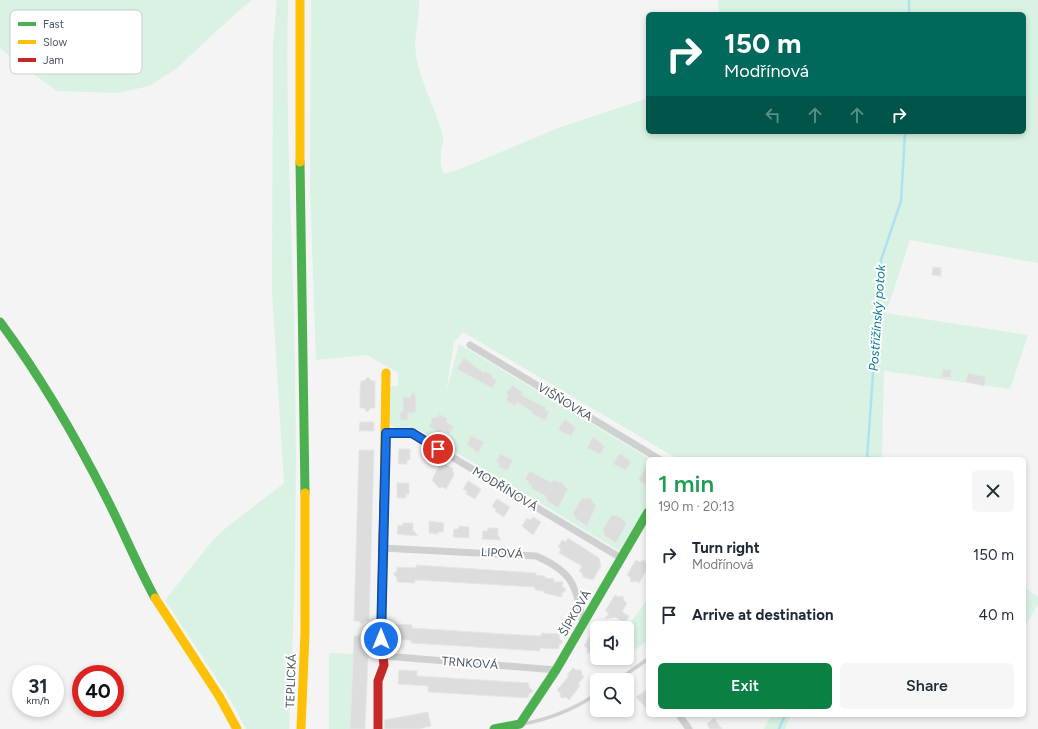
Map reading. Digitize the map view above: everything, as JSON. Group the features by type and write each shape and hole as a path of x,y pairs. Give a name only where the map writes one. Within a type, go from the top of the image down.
{"main road":[{"name":"TEPLICKÁ","path":"300,0 300,117 305,408 305,633 301,729"},
{"path":"0,322 20,349 71,432 105,495 156,600 179,638 212,684 237,729"},
{"path":"378,729 378,681 384,665 381,639 386,373"},
{"name":"ŠÍPKOVÁ","path":"520,724 556,670 646,515"},
{"path":"494,729 520,724"}],"street":[{"name":"VIŠŇOVKA","path":"470,345 656,457"},
{"name":"MODŘÍNOVÁ","path":"386,433 412,433 621,558"},
{"name":"LIPOVÁ","path":"382,548 536,556 554,564 565,573 575,587 583,622"},
{"name":"TRNKOVÁ","path":"384,656 556,670"},
{"path":"680,717 689,729"}],"lane":[{"path":"628,673 646,660"},
{"path":"520,724 541,721 569,710 590,698"}],"green space":[{"path":"0,0 252,0 176,69 149,86 118,93 57,91 33,74 142,74 142,10 10,10 10,57 0,48"},
{"path":"277,0 288,0 288,137 296,411 296,502 293,638 289,729 246,729 230,699 165,600 213,540 227,527 284,483 272,291 273,45"},
{"path":"311,0 419,0 415,48 421,76 443,137 441,165 443,174 458,170 558,128 646,99 646,134 1026,134 1026,12 719,12 718,0 1038,0 1038,263 910,240 886,313 1028,335 1010,389 884,371 882,457 675,457 463,332 454,342 446,393 459,344 647,457 646,510 621,552 419,430 402,430 391,425 389,421 390,386 398,386 398,373 367,355 316,360 310,188"},
{"path":"1026,588 1038,597 1038,604 1026,625"},
{"path":"646,602 646,642 634,650 634,621 632,621"},
{"path":"329,653 354,654 352,664 350,729 329,729"},
{"path":"770,717 790,717 785,729 764,729"}],"building":[{"path":"933,267 941,268 941,276 932,275"},
{"path":"464,358 484,373 485,371 493,376 492,378 497,380 492,388 457,369"},
{"path":"943,369 951,370 951,378 942,377"},
{"path":"968,373 986,377 984,386 966,382"},
{"path":"368,377 372,381 375,381 375,408 371,408 367,412 364,408 360,408 360,390 361,381 364,381"},
{"path":"512,385 523,392 521,395 546,408 545,410 549,412 545,420 532,414 533,412 517,402 515,406 506,400 508,397 506,391 509,390"},
{"path":"413,392 416,396 416,413 408,413 408,420 400,420 400,412 403,411 403,397 409,398"},
{"path":"439,414 448,419 446,422 454,427 449,434 442,430 440,433 429,426 432,421 431,418 438,417"},
{"path":"565,419 576,428 571,436 558,430"},
{"path":"360,422 374,422 374,431 359,431"},
{"path":"471,436 484,442 478,453 467,444"},
{"path":"593,437 605,446 600,454 587,448"},
{"path":"399,449 410,449 410,460 407,460 407,464 398,464"},
{"path":"359,450 374,450 369,621 365,621 362,624 358,621 354,621"},
{"path":"620,453 631,462 626,470 613,464"},
{"path":"500,454 513,460 507,471 498,466 500,464 496,462"},
{"path":"441,461 452,468 454,475 446,489 443,487 439,488 432,480"},
{"path":"646,468 646,485 638,480"},
{"path":"530,471 552,483 553,480 563,483 568,489 558,508 547,501 546,496 531,488 532,486 528,484 529,482 525,479"},
{"path":"468,481 481,489 475,499 466,494 467,491 463,489"},
{"path":"397,483 409,483 409,494 406,494 406,498 397,498"},
{"path":"582,498 590,498 596,506 587,526 576,519 573,513"},
{"path":"497,499 510,507 504,517 495,511 496,509 492,506"},
{"path":"612,515 622,518 626,524 616,543 605,536 603,529"},
{"path":"533,517 541,522 533,535 522,526 527,518 531,520"},
{"path":"429,521 444,523 443,532 438,532 438,534 429,533"},
{"path":"403,523 413,523 413,530 418,536 397,534 398,525 402,526"},
{"path":"459,526 469,527 469,538 453,537 454,529 458,529"},
{"path":"488,528 498,528 498,535 501,540 482,539 483,531 487,531"},
{"path":"568,538 599,558 601,566 593,580 583,577 582,573 579,571 582,566 559,553 561,549 558,547 562,540 566,542"},
{"path":"636,560 639,562 644,560 646,564 646,571 639,583 636,581 631,582 630,577 627,575"},
{"path":"416,565 536,573 536,575 545,576 545,578 554,579 554,582 563,582 562,586 566,590 562,593 562,597 544,593 544,591 535,590 535,587 415,580 415,583 397,582 397,578 393,574 397,571 397,567 416,568"},
{"path":"615,595 618,597 623,596 624,601 627,603 622,612 629,616 626,621 622,621 615,617 605,619 609,613 605,611"},
{"path":"394,624 412,625 412,628 504,634 541,636 541,633 560,634 559,638 563,642 559,645 559,649 540,648 540,651 411,643 411,640 393,639 393,635 390,632 394,628"},
{"path":"362,633 365,636 369,636 365,729 350,729 354,636 358,636"},
{"path":"590,636 590,653 588,653 587,648 584,646"},
{"path":"573,668 576,670 581,670 584,677 578,684 580,686 569,700 566,697 561,698 560,693 557,690 569,676 567,675"},
{"path":"399,670 417,671 417,676 529,683 529,687 533,691 529,694 528,698 428,692 428,686 398,684"},
{"path":"646,690 646,708 636,697"},
{"path":"428,712 431,726 418,729 385,729 384,720"},
{"path":"714,718 722,729 710,729 707,724"}],"waterway":[{"name":"Postřižínský potok","path":"909,0 909,12"},
{"name":"Postřižínský potok","path":"867,457 881,260 901,201 905,134"},
{"name":"Postřižínský potok","path":"779,729 784,717"}],"traffic: fast":[{"path":"300,162 305,493"},
{"path":"0,322 30,364 70,429 106,497 155,598"},
{"path":"494,729 520,724 556,670 646,515"}],"traffic: slow":[{"path":"300,0 300,162"},
{"path":"384,502 386,373"},
{"path":"301,729 305,633 305,493"},
{"path":"155,598 219,696 237,729"}],"traffic: jam":[{"path":"378,729 378,681 384,665 381,639 384,502"}],"route":[{"path":"381,639 382,548 386,433 412,433 438,449"}]}
